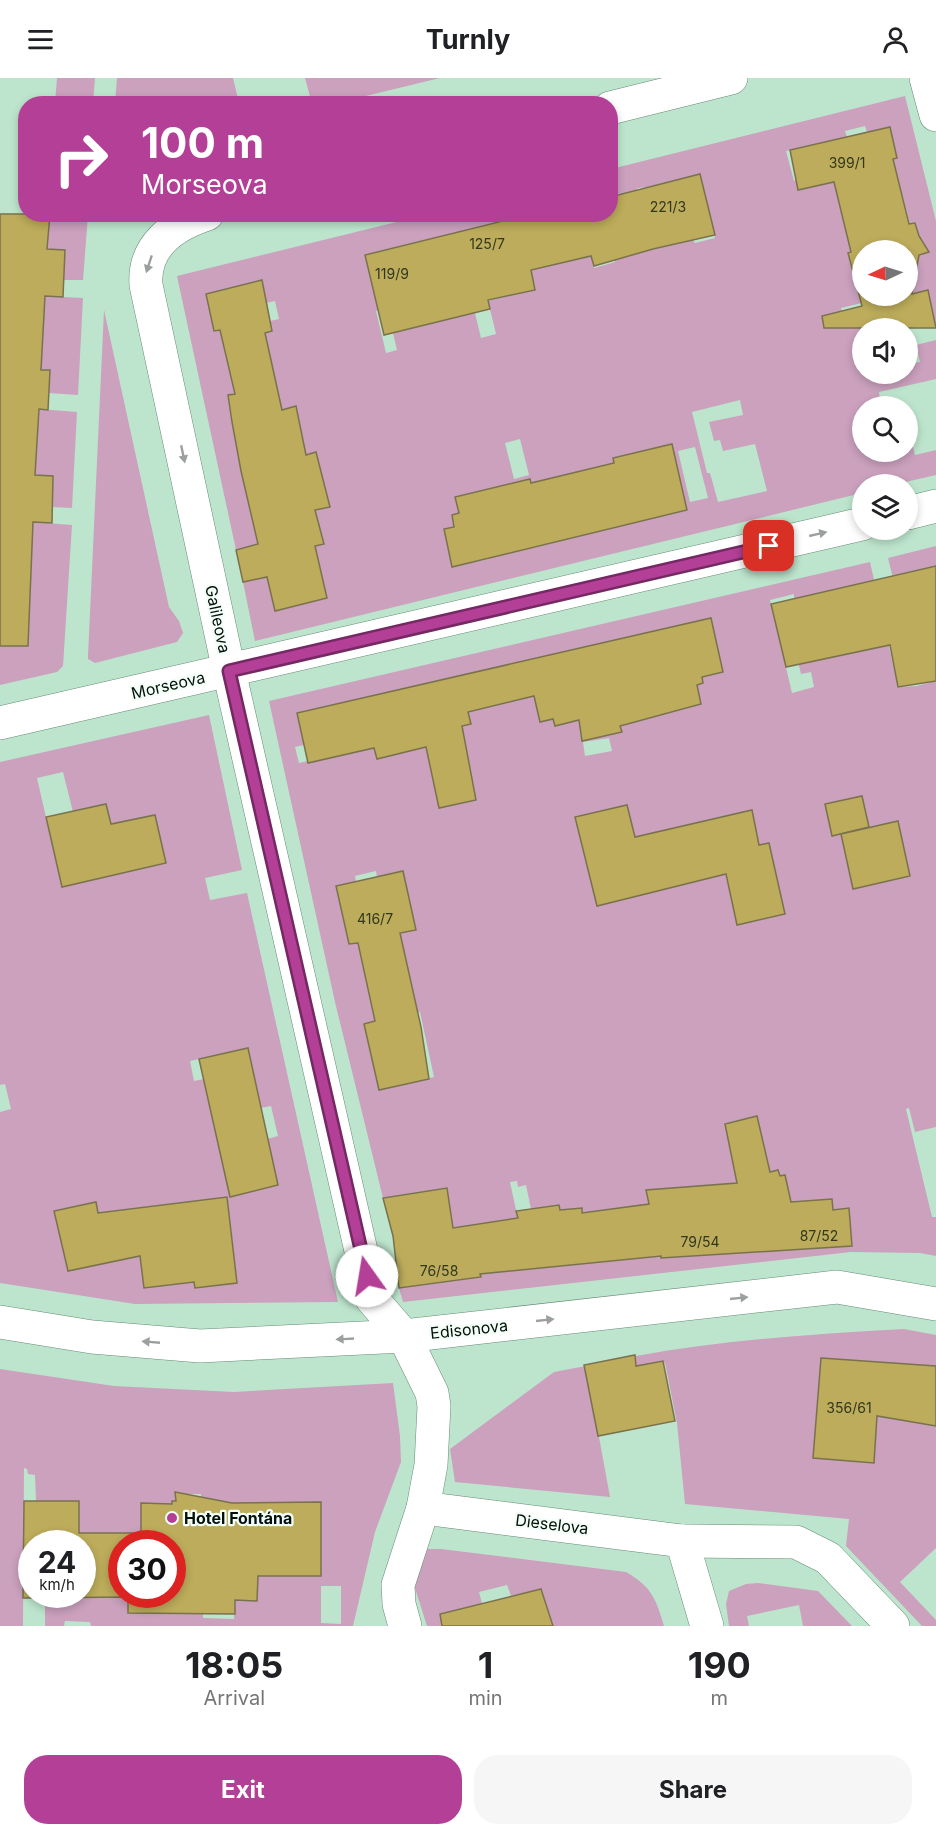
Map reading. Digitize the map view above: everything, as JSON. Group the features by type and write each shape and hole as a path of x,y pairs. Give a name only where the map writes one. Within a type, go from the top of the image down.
{"street":[{"path":"618,106 730,78"},
{"path":"926,78 936,115"},
{"name":"Galileova","path":"188,222 169,231 155,247 147,268 146,285 229,671 372,1299 404,1336"},
{"path":"918,510 936,506"},
{"name":"Morseova","path":"0,723 852,526"},
{"name":"Edisonova","path":"0,1322 92,1337 200,1346 404,1336 837,1287 936,1304"},
{"path":"404,1336 432,1393 434,1406 431,1465 423,1508 398,1585 399,1604 405,1626"},
{"name":"Dieselova","path":"423,1508 682,1541 796,1542 828,1558 893,1626"},
{"path":"682,1541 707,1626"}],"shaded area":[{"path":"57,78 95,78 94,96 56,96"},
{"path":"117,78 233,78 237,96 116,96"},
{"path":"305,78 440,78 366,96 310,96"},
{"path":"905,96 936,221 936,326 928,291 918,293 920,241 918,234 910,224 893,159 896,158 890,127 867,132 865,126 845,131 847,137 786,151 794,181 796,180 799,190 834,182 851,252 848,253 852,271 852,305 841,308 844,322 852,321 852,384 914,384 879,392 879,396 852,396 852,462 918,462 918,454 936,450 936,475 918,479 918,474 852,474 852,495 255,641 243,582 267,577 275,611 327,598 319,565 274,557 324,544 313,511 330,506 316,452 241,471 258,544 236,550 177,276 397,222 502,222 459,232 467,268 464,268 481,338 496,334 488,301 535,289 531,270 539,268 521,222 583,222 594,268 615,262 613,252 651,250 693,240 695,243 715,238 700,174 657,186 638,188 618,194 618,167","holes":["420,241 440,321 406,330 400,305 387,308 397,350 386,353 366,255","262,280 266,303 275,301 279,319 270,321 272,331 257,335 252,322 214,331 206,294","264,386 279,411 296,407 238,451 228,395","740,400 743,415 709,422 714,441 720,440 723,451 755,444 767,491 718,502 710,473 707,473 692,412","520,439 529,475 514,479 505,443","695,447 708,498 690,502 678,451","653,448 672,465 684,511 628,524 613,458","559,476 588,534 533,548 521,502 527,484","501,486 484,540 489,559 452,567 444,530 454,527 452,515 459,513 455,497"]},
{"path":"49,222 87,222 83,280 63,280 47,249"},
{"path":"45,296 83,298 78,395 48,393 50,370 41,370"},
{"path":"104,310 169,607 179,621 183,633 177,642 95,663 88,659 88,656"},
{"path":"936,340 936,379 918,383 918,362 920,362 918,344"},
{"path":"39,409 77,412 72,508 52,507 53,476 35,475"},
{"path":"33,522 72,525 63,666 57,672 0,685 0,594 30,595"},
{"path":"936,546 936,566 895,575 903,610 901,611 888,558"},
{"path":"870,562 898,687 917,686 936,681 936,1127 915,1132 909,1108 906,1109 932,1217 936,1217 936,1256 920,1253 851,1252 403,1302 399,1288 480,1277 475,1225 453,1228 446,1188 383,1198 335,1002 269,701","holes":["794,594 794,645 801,674 811,672 814,687 792,693 770,600","711,618 702,677 697,685 701,704 667,713 648,632","588,646 594,669 609,675 622,732 595,709 555,726 553,719 540,721 527,660","413,687 481,709 468,712 471,724 459,727 476,800 440,808","397,691 308,761 299,763 295,747 304,745","609,738 612,751 585,756 583,742","862,796 869,828 898,821 910,876 853,889 841,834 826,804","627,805 635,837 668,888 597,905 575,818","752,810 757,846 769,844 785,914 737,925 721,854 712,845 706,820","376,871 377,877 403,872 416,929 400,933 408,970 366,979 358,943 349,944 336,886 356,882 355,876","420,1012 434,1077 379,1090 364,1024","757,1116 769,1167 752,1171 734,1166 725,1124","517,1181 518,1187 526,1185 531,1209 559,1205 561,1216 618,1260 533,1269 530,1235 526,1235 522,1210 516,1210 510,1182","736,1183 740,1252 649,1207 646,1190","832,1199 833,1210 849,1209 852,1246 796,1249"]},
{"path":"209,715 242,870 205,878 210,900 247,893 338,1302 135,1304 0,1283 0,1112 11,1109 5,1084 0,1085 0,762","holes":["63,772 73,812 106,804 111,824 155,815 166,863 62,887 37,778","248,1048 261,1108 271,1106 278,1136 267,1139 278,1185 230,1197 204,1079 194,1081 190,1061","96,1202 109,1262 68,1270 55,1211","174,1204 178,1233 231,1228 237,1283 195,1288 194,1282 144,1287 134,1209"]},
{"path":"904,1329 936,1335 936,1391 931,1425 936,1426 936,1548 900,1582 936,1620 936,1626 922,1626 846,1546 849,1519 685,1504 677,1423 665,1363 636,1366 636,1356 669,1350 769,1338","holes":["821,1358 881,1363 874,1463 813,1458"]},
{"path":"586,1366 610,1497 455,1482 450,1449 554,1372"},
{"path":"0,1369 114,1386 234,1392 393,1383 401,1462 375,1532 353,1626 91,1626 90,1622 65,1621 64,1626 45,1626 45,1608 96,1608 96,1530 79,1530 79,1501 36,1501 35,1475 28,1474 27,1469 24,1468 24,1530 18,1530 18,1608 23,1608 23,1626 0,1626","holes":["320,1502 321,1561 298,1576 261,1576 261,1503","321,1586 341,1586 341,1624 321,1623"]},
{"path":"426,1549 626,1572 642,1583 652,1594 664,1626 553,1626 541,1589 511,1596 507,1585 479,1592 488,1626 427,1626 414,1585"},
{"path":"758,1583 818,1591 852,1626 803,1626 799,1605 747,1616 749,1626 729,1626 726,1604 729,1591 746,1584"}],"building":[{"path":"890,127 897,158 893,159 909,224 915,223 919,236 929,252 919,255 918,261 918,240 852,240 852,268 848,253 851,252 834,182 798,190 790,150"},
{"path":"700,174 715,235 653,249 594,266 591,256 531,270 535,290 488,300 490,309 384,335 365,255 499,222 618,222 618,195"},
{"path":"0,214 18,214 18,222 49,222 47,249 65,250 63,297 45,296 41,370 50,370 48,410 39,409 35,475 53,476 52,523 33,522 28,646 0,646"},
{"path":"262,280 272,331 265,333 282,410 296,406 306,455 316,452 330,507 315,510 324,544 315,546 327,598 275,611 267,577 243,582 236,550 258,544 232,422 228,395 235,394 220,330 214,331 206,294"},
{"path":"928,290 936,328 918,328 918,318 852,318 852,328 824,328 822,316 862,306 918,306 918,292"},
{"path":"672,444 687,510 452,567 444,529 454,527 452,515 459,513 455,497 530,479 531,483 614,463 613,458"},
{"path":"936,566 936,681 898,687 890,645 786,667 771,604"},
{"path":"711,618 723,672 702,677 703,683 697,685 701,704 620,726 622,732 582,741 579,720 555,726 553,719 540,722 534,696 468,712 471,724 462,726 476,800 439,808 426,747 377,759 374,748 308,763 297,713"},
{"path":"862,796 869,827 832,836 825,804"},
{"path":"106,804 111,824 155,815 166,863 62,887 46,817"},
{"path":"627,805 635,837 752,810 759,845 769,843 785,914 737,925 726,874 597,906 575,817"},
{"path":"898,821 910,876 853,889 841,834"},
{"path":"403,871 416,930 400,933 421,1027 429,1079 379,1090 364,1024 375,1021 358,943 349,944 336,886"},
{"path":"248,1048 278,1185 230,1197 199,1059"},
{"path":"757,1116 770,1172 778,1170 780,1176 785,1175 791,1202 832,1199 833,1210 849,1208 852,1246 661,1258 661,1256 480,1274 481,1277 399,1288 393,1236 383,1198 447,1188 453,1228 518,1218 516,1211 559,1205 560,1210 582,1208 582,1213 649,1204 646,1190 737,1183 725,1124"},
{"path":"227,1197 237,1283 195,1288 194,1282 144,1288 140,1256 68,1271 54,1211 96,1202 98,1213"},
{"path":"635,1355 636,1366 663,1361 675,1421 598,1436 584,1365"},
{"path":"821,1358 936,1366 936,1426 877,1416 874,1463 813,1458"},
{"path":"175,1492 232,1503 321,1502 321,1576 258,1576 257,1601 235,1600 235,1614 128,1613 128,1608 186,1608 186,1530 141,1530 141,1503 172,1504 172,1501 176,1501"},
{"path":"24,1501 79,1501 79,1530 24,1530"},
{"path":"96,1533 108,1533 108,1597 96,1597"},
{"path":"541,1589 553,1626 442,1626 440,1614"}],"place":[{"name":"Hotel Fontána","path":"172,1518"}],"route":[{"path":"367,1276 229,671 769,546"}]}
